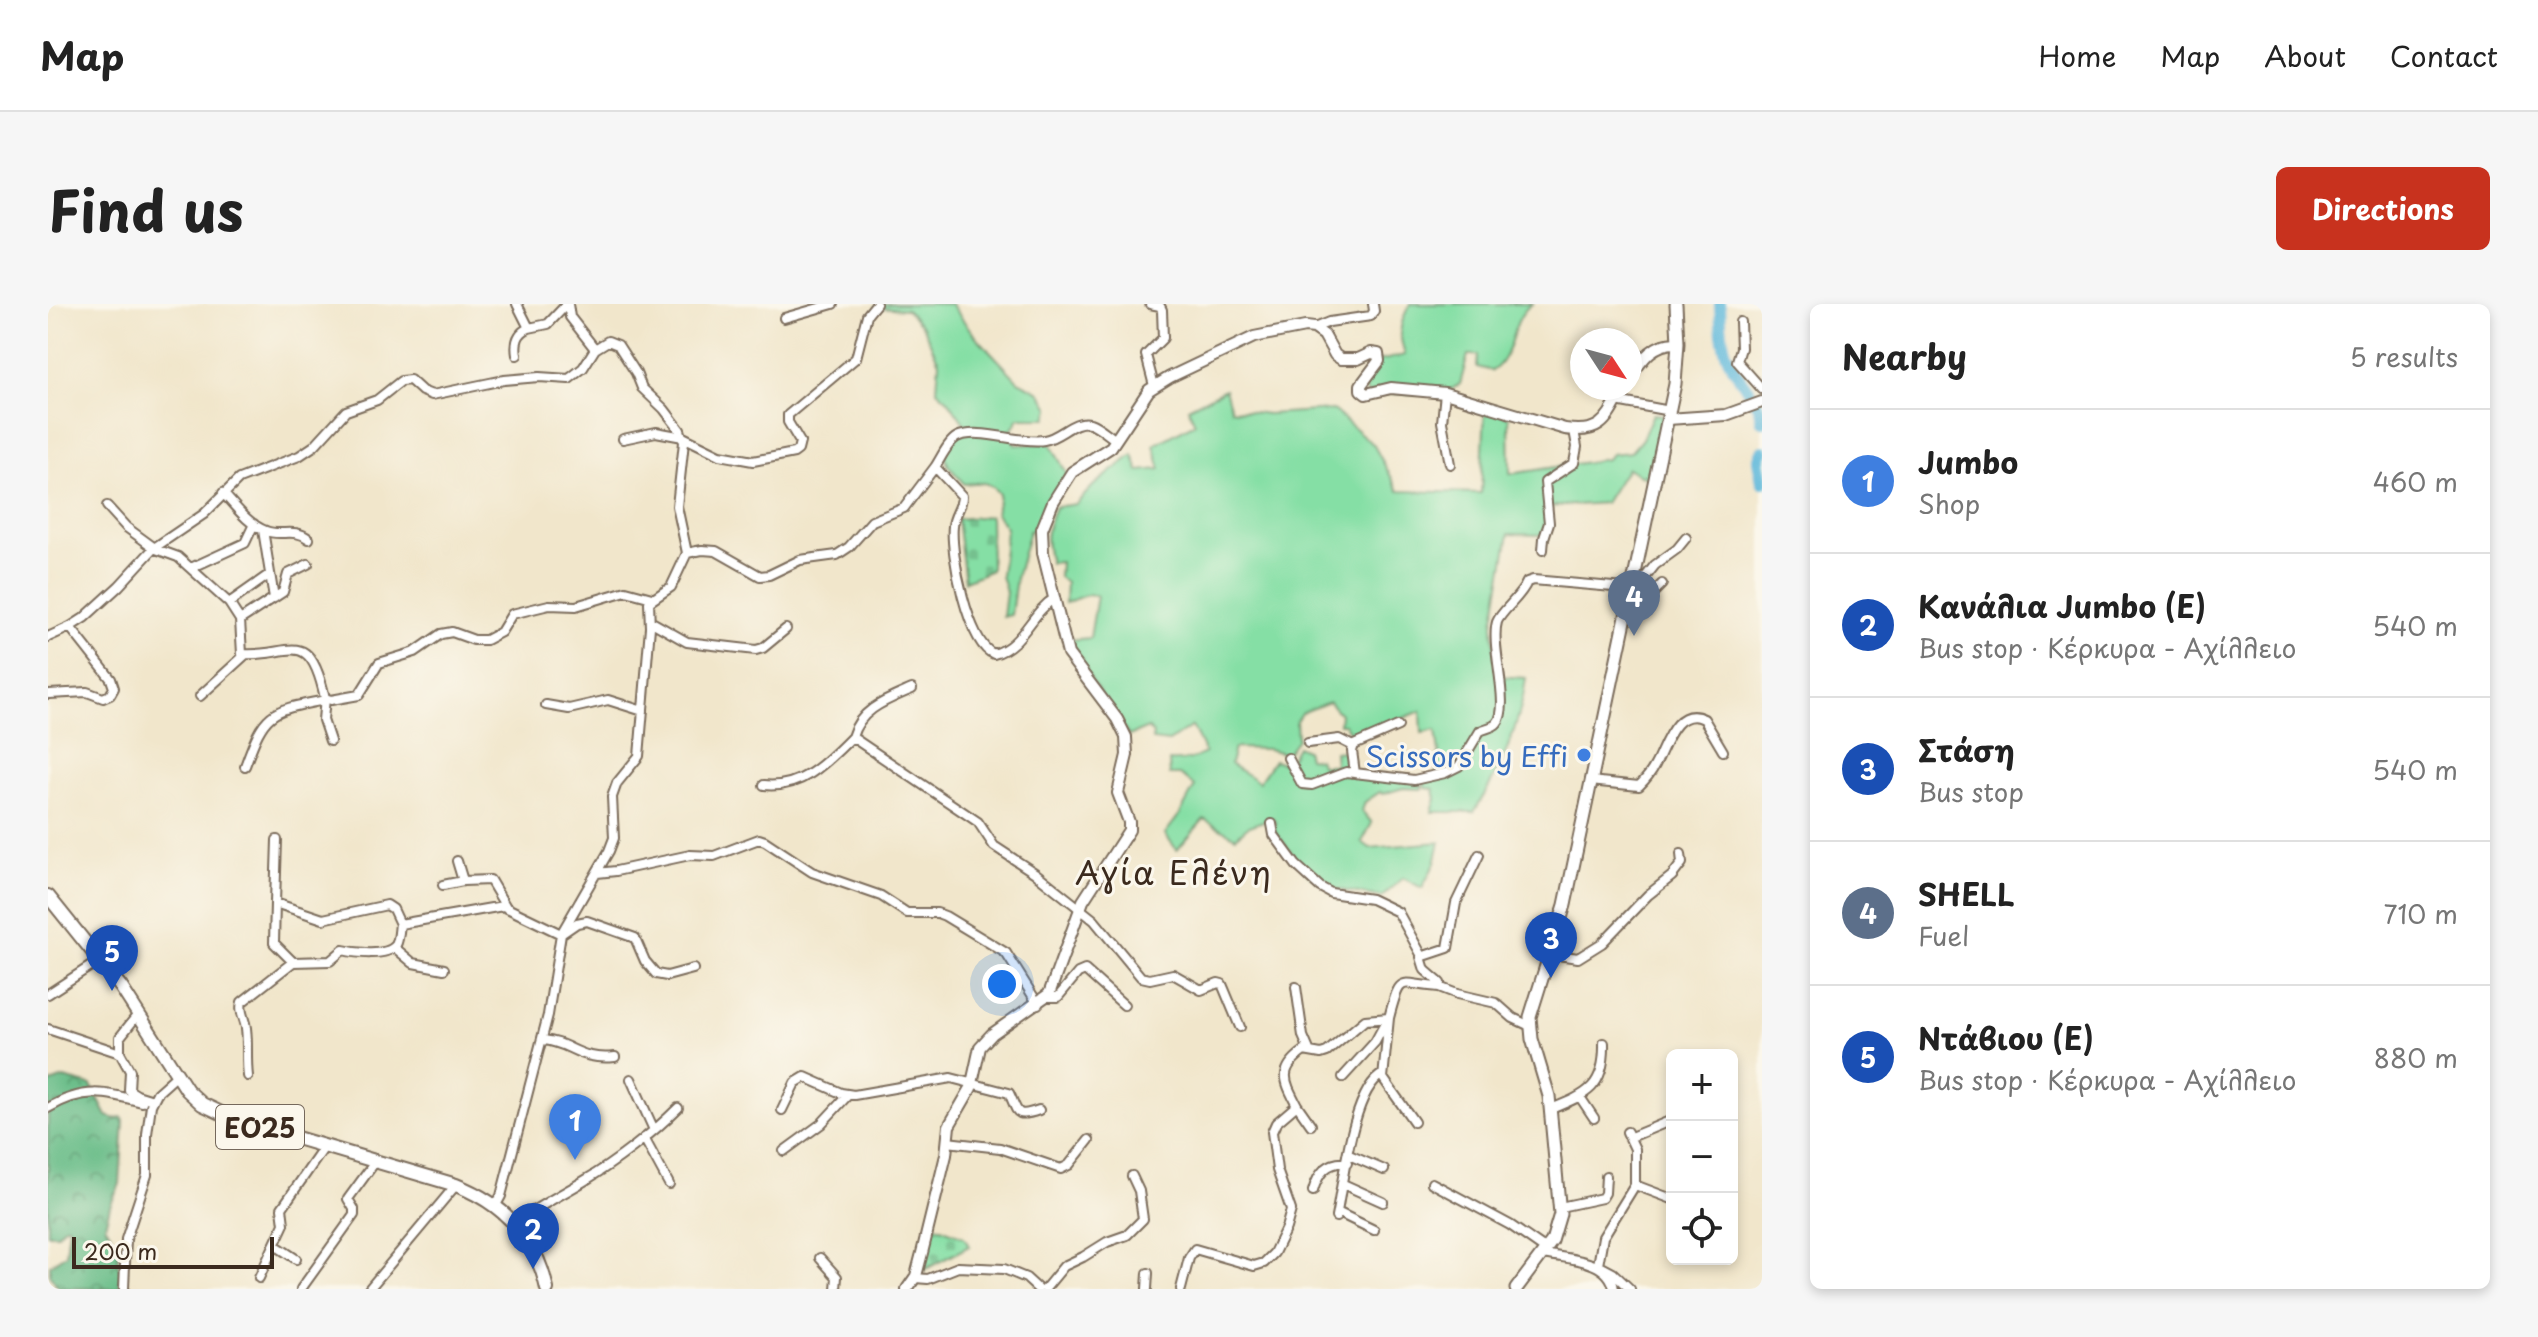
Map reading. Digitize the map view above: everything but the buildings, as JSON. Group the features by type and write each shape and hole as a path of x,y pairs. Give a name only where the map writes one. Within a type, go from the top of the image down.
{"main road":[{"path":"1516,1289 1557,1231 1560,1207 1551,1109 1530,1026 1569,890 1669,415 1677,375 1676,304"},
{"name":"ΕΟ25","path":"48,896 139,1013 176,1076 194,1098 218,1114 456,1185 496,1205 515,1223 533,1251 547,1289"}],"street":[{"path":"517,304 529,328"},
{"path":"517,355 517,340 522,332 548,324 568,304"},
{"path":"568,304 570,317 595,349"},
{"path":"784,318 833,304"},
{"path":"623,439 649,432 683,437 720,455 753,461 797,452 800,442 788,422 788,415 857,356 867,315 876,304"},
{"path":"1150,304 1160,306 1162,310 1163,338 1146,355 1154,386"},
{"path":"907,1289 915,1278 939,1188 950,1123 973,1083 981,1044 1042,1000 1055,982 1080,909 1091,887 1128,834 1129,822 1118,793 1127,741 1117,719 1070,658 1063,640 1042,548 1044,524 1070,475 1107,451 1141,399 1154,386 1254,337 1279,330 1314,328 1329,322 1371,316 1373,304"},
{"path":"1740,322 1741,348 1737,361 1762,389"},
{"path":"1314,328 1324,335 1335,355 1341,359 1358,359 1371,353 1379,356 1379,361 1361,385 1361,390 1366,394 1391,388 1445,393 1574,430 1597,428 1616,401 1669,415 1717,417 1762,402"},
{"path":"48,637 70,627 111,593 154,548 209,510 239,479 307,451 346,411 377,400 404,380 413,381 429,395 504,380 539,377 561,381 574,376 595,349 608,341 618,345 642,388 664,409 683,437 677,506 687,553 671,587 652,598 648,604 650,621 639,756 617,783 612,797 614,838 561,934 543,1040 496,1205"},
{"path":"1642,363 1655,348 1678,343"},
{"path":"1445,393 1442,422 1450,464"},
{"path":"687,553 716,551 760,576 769,575 800,560 837,555 849,547 872,521 904,508 955,439 966,436 1041,440 1077,424 1087,423 1116,440"},
{"path":"1543,550 1549,523 1545,482 1574,463 1577,447 1574,430"},
{"path":"935,467 962,496 952,529 957,576 963,599 987,650 996,654 1006,648 1055,598"},
{"path":"223,493 263,530 298,533 309,539"},
{"path":"107,506 124,526 154,548 172,553 229,603 240,620 240,649 245,655"},
{"path":"191,568 245,543 254,524"},
{"path":"263,530 274,598"},
{"path":"1629,595 1642,585 1655,565 1686,538"},
{"path":"240,620 284,591 288,574 308,564"},
{"path":"229,603 270,574"},
{"path":"1288,758 1302,784 1312,785 1335,774 1355,773 1414,780 1445,773 1459,766 1480,731 1497,723 1501,699 1497,622 1529,580 1647,599 1662,584"},
{"path":"245,766 260,727 276,711 325,699 359,695 379,663 415,652 441,634 452,632 480,641 501,632 512,614 549,605 576,606 626,591 652,598"},
{"path":"650,621 687,642 756,650 762,649 786,629"},
{"path":"49,694 87,692 103,698 110,695 114,688 111,679 70,627"},
{"path":"200,696 245,655 291,647 301,651 317,670 325,699 323,720 330,741"},
{"path":"764,785 781,787 816,770 852,737 864,715 912,689"},
{"path":"546,705 569,709 608,700 643,711"},
{"path":"1590,781 1639,786 1654,766 1668,735 1688,717 1704,719 1723,751"},
{"path":"1353,746 1398,726"},
{"path":"852,737 972,817 994,846 1035,873 1104,930 1141,977 1150,979 1171,974 1201,990 1222,984 1240,1027"},
{"path":"1308,743 1339,739 1353,746"},
{"path":"1353,746 1355,773"},
{"path":"1272,824 1274,835 1296,865 1320,887 1331,893 1371,899 1398,912 1422,956 1425,970 1440,983 1439,987"},
{"path":"597,873 690,855 714,856 759,839 812,872 881,896 907,913 945,916 1006,953 1042,1000"},
{"path":"277,840 274,943 293,962"},
{"path":"1551,954 1578,958 1602,943 1678,869 1682,863 1681,854"},
{"path":"1422,956 1448,948 1459,893 1479,855"},
{"path":"457,861 463,881"},
{"path":"443,885 490,880 506,907 561,934"},
{"path":"275,903 323,919 387,905 393,909 400,924 394,947"},
{"path":"400,924 506,907"},
{"path":"561,934 582,921 596,922 635,938 645,961 656,974 667,976 693,969"},
{"path":"248,1076 245,1058 247,1027 241,1004 293,962 330,961 341,951 367,954 394,947"},
{"path":"394,947 413,963 444,969"},
{"path":"48,994 100,960"},
{"path":"1042,1000 1058,997 1078,973 1085,970 1124,1005"},
{"path":"1414,1122 1387,1085 1383,1074 1389,1018 1397,990 1403,983 1412,981 1496,1003 1513,1018 1530,1026"},
{"path":"1296,987 1303,1036 1309,1050"},
{"path":"139,1013 121,1034 120,1053 130,1071 129,1090 152,1102"},
{"path":"1311,1125 1285,1084 1286,1073 1300,1053 1309,1050 1325,1053 1365,1020 1389,1018"},
{"path":"1343,1077 1375,1042 1389,1018"},
{"path":"48,1029 120,1053"},
{"path":"543,1040 552,1040 588,1057 615,1057"},
{"path":"1551,1109 1580,1097 1594,1086 1603,1069 1604,1043"},
{"path":"1374,1230 1336,1214 1362,1098 1374,1080 1383,1074"},
{"path":"124,1289 126,1239 147,1175 147,1134 152,1102 176,1076"},
{"path":"782,1110 795,1083 805,1077 848,1095 959,1078 1009,1093 1014,1109 1019,1113 1039,1110"},
{"path":"631,1079 654,1130"},
{"path":"48,1108 62,1100 94,1092 152,1102"},
{"path":"784,1151 821,1124 848,1095"},
{"path":"1580,1097 1594,1118"},
{"path":"1181,1289 1189,1258 1195,1249 1254,1266 1264,1263 1274,1253 1291,1210 1277,1170 1272,1130 1297,1105"},
{"path":"515,1223 543,1203 587,1179 644,1138 678,1108"},
{"path":"1598,1265 1603,1237 1635,1185 1637,1162 1629,1134 1669,1121"},
{"path":"644,1138 669,1184"},
{"path":"947,1142 1000,1148 1061,1169 1069,1165 1089,1140"},
{"path":"259,1278 285,1222 282,1207 325,1146"},
{"path":"1313,1191 1327,1166 1348,1159 1384,1170"},
{"path":"301,1289 354,1215 348,1199 375,1162"},
{"path":"1045,1289 1064,1266 1107,1242 1127,1235 1141,1222 1145,1215 1132,1176"},
{"path":"1560,1207 1602,1198 1606,1176"},
{"path":"1432,1183 1510,1225 1545,1252 1598,1265 1613,1273 1630,1289"},
{"path":"1343,1184 1383,1202"},
{"path":"369,1289 456,1185"},
{"path":"1635,1185 1666,1197"},
{"path":"275,1245 296,1259"},
{"path":"820,1258 837,1277 836,1289"},
{"path":"1598,1265 1611,1276 1614,1289"},
{"path":"915,1278 928,1279 958,1267 1004,1269 1026,1278 1038,1289"},
{"path":"1147,1289 1148,1273"}],"green space":[{"path":"880,304 951,304 972,332 1018,381 1040,392 1050,408 1047,418 1019,418 1011,431 1015,445 1050,443 1067,474 1040,528 1029,531 1016,578 1011,615 1003,617 1006,592 1001,576 1006,528 996,513 999,494 984,483 964,484 948,465 945,455 956,435 966,426 937,390 939,362 923,327 906,309 876,307"},
{"path":"1410,304 1532,304 1519,319 1505,357 1492,371 1477,367 1478,355 1468,355 1460,384 1445,393 1369,394 1361,385 1379,361 1405,355 1401,329"},
{"path":"1225,389 1231,409 1267,414 1333,410 1373,444 1399,491 1481,493 1485,408 1509,417 1510,474 1607,459 1611,454 1631,452 1642,439 1653,414 1663,415 1648,479 1627,468 1605,503 1545,507 1547,524 1542,535 1509,534 1493,623 1496,676 1526,678 1508,748 1474,812 1432,812 1436,799 1434,789 1426,788 1423,780 1436,776 1439,753 1436,730 1422,733 1421,711 1354,738 1344,724 1339,724 1340,714 1329,702 1301,713 1296,721 1297,739 1286,754 1268,749 1234,748 1230,764 1259,782 1274,760 1287,764 1297,746 1306,750 1308,758 1319,759 1321,765 1335,765 1334,752 1346,751 1350,775 1420,782 1423,789 1380,792 1365,802 1362,811 1372,823 1362,842 1370,848 1440,842 1435,863 1422,888 1403,878 1382,897 1334,889 1309,875 1274,830 1276,822 1271,818 1247,827 1236,837 1204,819 1177,850 1165,834 1195,786 1180,775 1170,775 1169,761 1188,760 1205,753 1192,726 1169,742 1152,740 1153,734 1148,728 1129,736 1073,653 1069,640 1090,638 1097,596 1086,595 1065,603 1066,582 1059,577 1060,562 1050,563 1047,547 1047,528 1055,507 1076,504 1094,485 1133,455 1139,471 1161,469 1154,445 1195,423 1188,408"},
{"path":"990,516 991,570 965,581 957,519"},
{"path":"64,1078 91,1085 107,1116 124,1120 120,1184 105,1225 118,1246 118,1265 121,1269 119,1289 58,1287 50,1275 50,1265 66,1254 69,1226 58,1234 48,1234 48,1084"},
{"path":"931,1224 964,1237 969,1246 920,1272"}],"waterway":[{"path":"1720,304 1726,351 1732,366 1754,398 1762,421"},
{"path":"1762,451 1758,461 1762,482"}],"place":[{"name":"SHELL","path":"1634,636"},
{"name":"Scissors by Effi","path":"1584,755"},
{"name":"Στάση","path":"1551,978"},
{"name":"Ντάβιου (E)","path":"112,991"},
{"name":"Jumbo","path":"575,1160"},
{"name":"Κανάλια Jumbo (E)","path":"533,1269"}],"district":[{"name":"Αγία Ελένη","path":"1174,872"}]}
